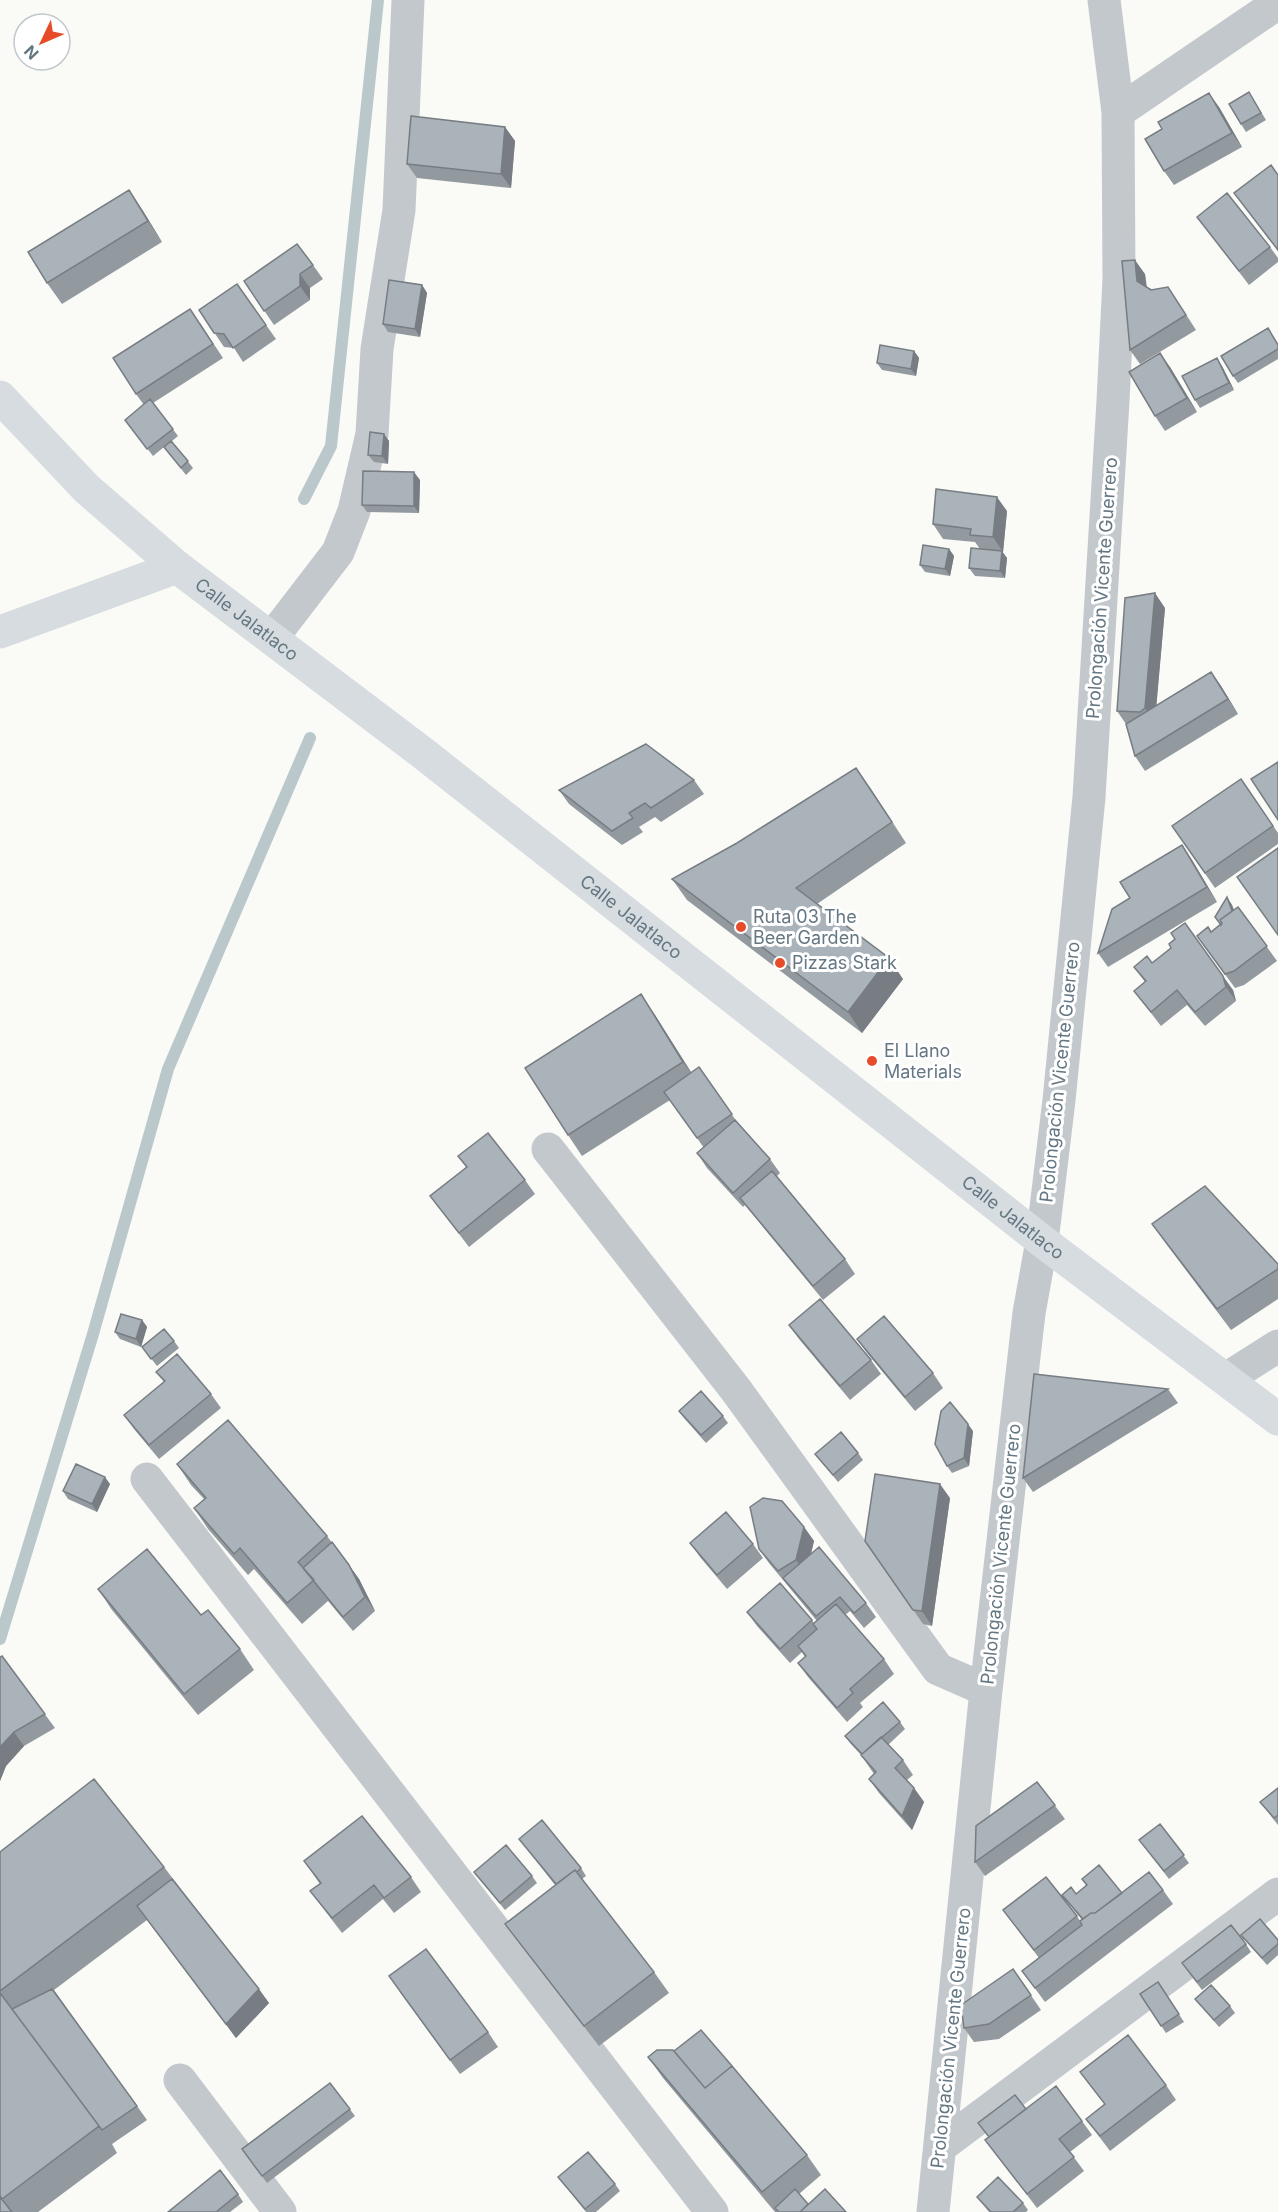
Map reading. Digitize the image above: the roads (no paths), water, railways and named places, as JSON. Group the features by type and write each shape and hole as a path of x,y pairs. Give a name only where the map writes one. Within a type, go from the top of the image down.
{"main road":[{"name":"Calle Jalatlaco","path":"0,397 87,489 177,567 424,754 1042,1241 1278,1419"},
{"path":"0,632 177,567"}],"street":[{"path":"272,638 338,552 354,511 372,434 377,349 399,210 408,0"},
{"name":"Prolongación Vicente Guerrero","path":"933,2212 986,1690 1029,1313 1042,1241 1059,1100 1089,797 1119,279 1118,112 1104,0"},
{"path":"1118,112 1278,3"},
{"path":"548,1149 736,1390 938,1669 986,1690"},
{"path":"1226,1379 1278,1346"},
{"path":"147,1479 712,2212"},
{"path":"941,2146 1278,1894"},
{"path":"180,2080 280,2212"}],"waterway":[{"path":"304,499 331,446 378,0"},
{"path":"0,1639 93,1334 168,1069 310,738"}],"place":[{"name":"Ruta 03 The Beer Garden","path":"741,927"},
{"name":"Pizzas Stark","path":"780,963"},
{"name":"El Llano Materials","path":"872,1061"}]}
